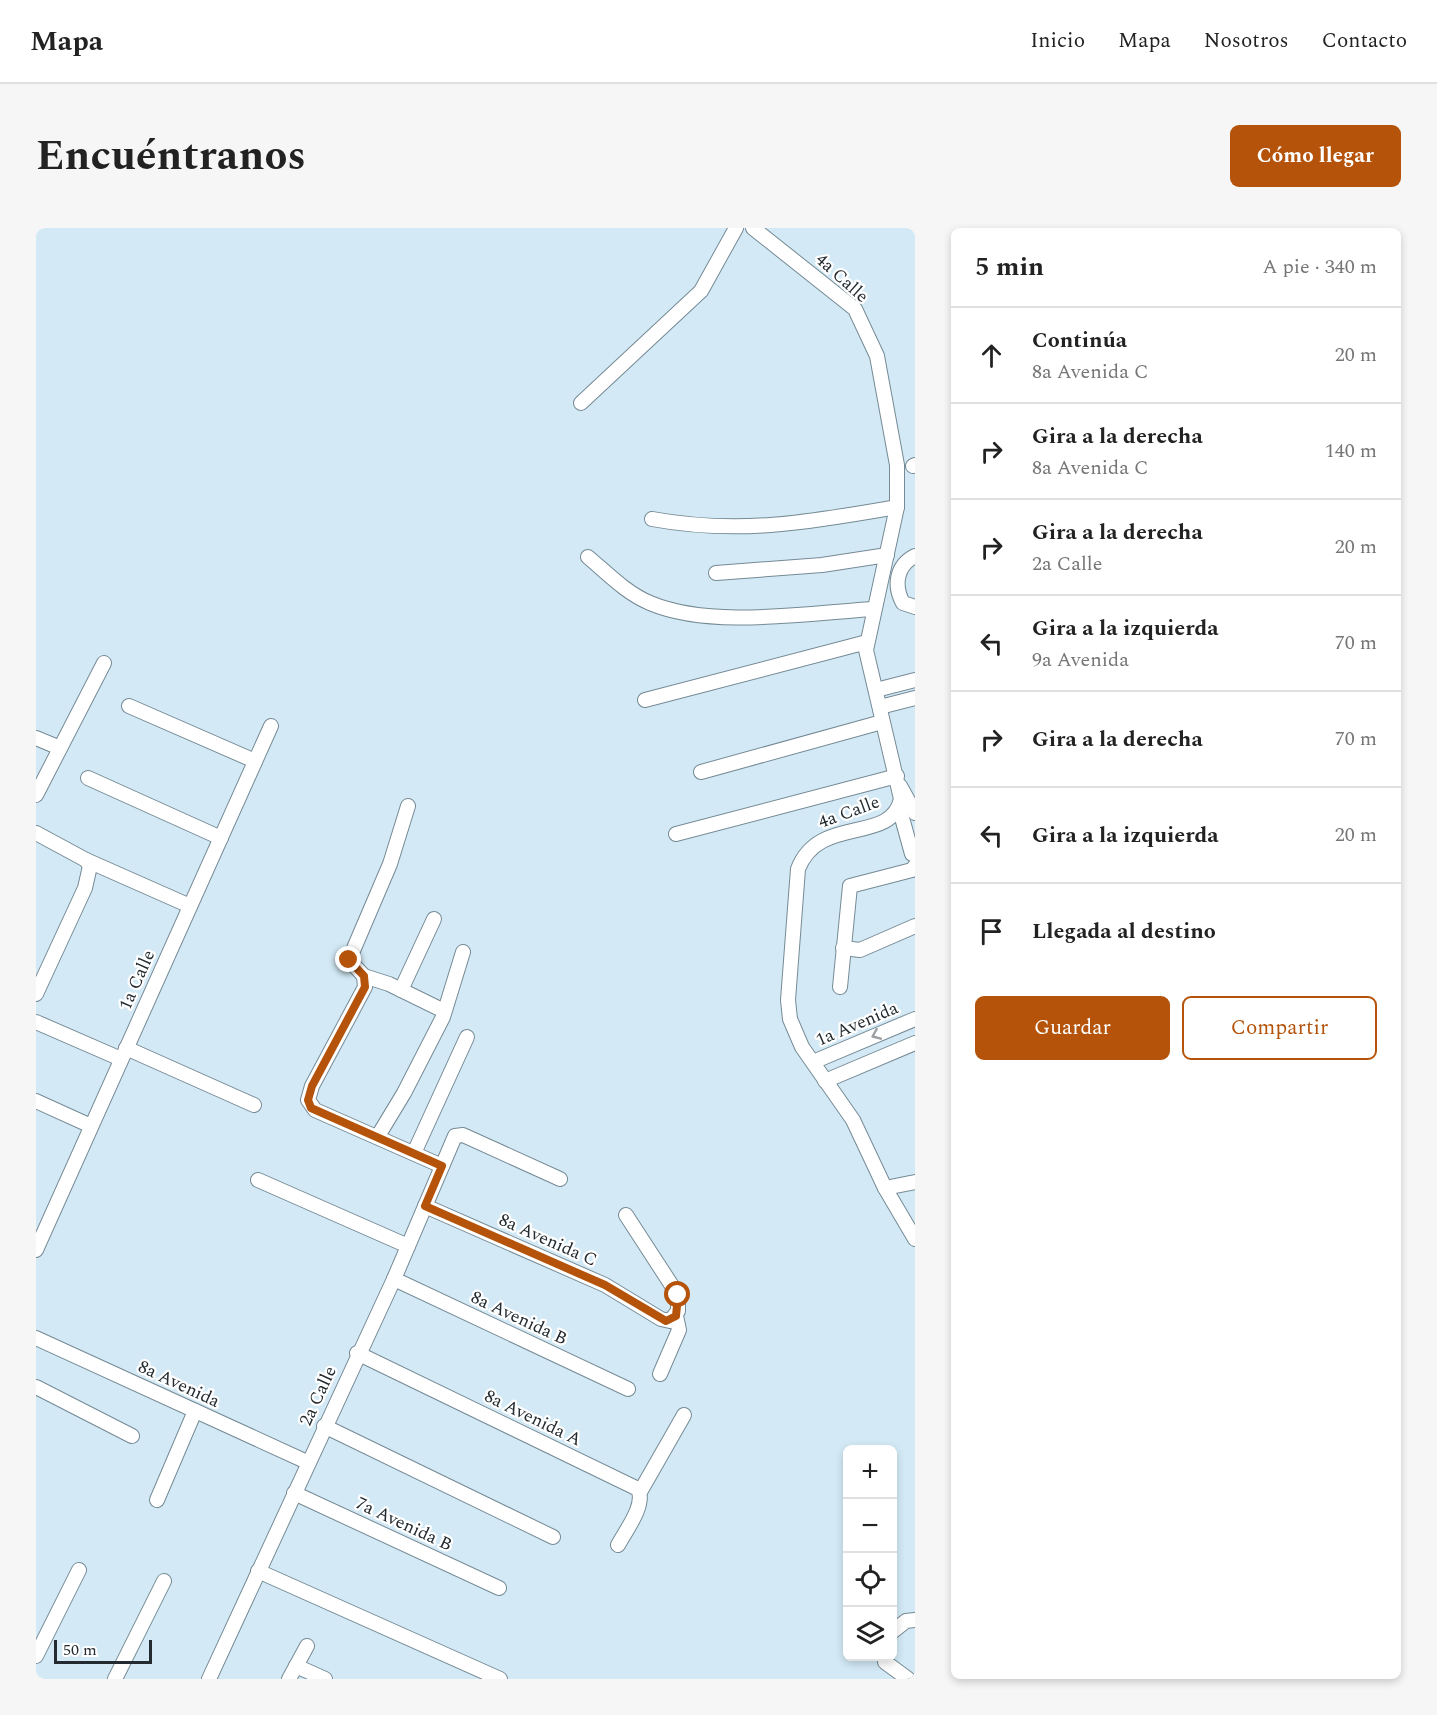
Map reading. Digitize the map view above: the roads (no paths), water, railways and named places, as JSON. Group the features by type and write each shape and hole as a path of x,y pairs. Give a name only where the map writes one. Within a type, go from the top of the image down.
{"street":[{"path":"581,403 701,291 736,228"},
{"name":"4a Calle","path":"753,228 855,309 877,356 897,465 897,507 873,609 867,642 867,659 898,781 899,807 884,823 831,835 808,851 798,869 788,1000 790,1019 825,1081 854,1120 885,1188 915,1239"},
{"path":"652,519 692,526 741,527 813,521 897,507"},
{"path":"716,573 822,564 887,555"},
{"path":"915,556 903,563 897,578 903,603 915,607"},
{"path":"588,557 642,599 692,616 726,618 873,609"},
{"path":"645,700 867,642"},
{"path":"36,795 104,663"},
{"path":"876,690 908,682 911,699 880,707"},
{"path":"129,706 255,761"},
{"path":"701,772 882,722"},
{"name":"1a Calle","path":"36,1250 271,726"},
{"path":"36,738 60,748"},
{"path":"88,778 221,838"},
{"path":"676,834 898,781 915,813"},
{"path":"408,806 390,864 349,960 364,976 401,990 444,1011"},
{"path":"840,987 850,886 912,870 914,860 899,807"},
{"path":"36,833 86,861 190,906"},
{"path":"36,994 85,888 90,866 86,861"},
{"path":"401,990 434,919"},
{"path":"843,948 860,950 915,926"},
{"path":"378,1136 424,1058 444,1011 463,952"},
{"path":"364,976 365,987 360,1001 312,1086 308,1100 311,1108 442,1166"},
{"name":"1a Avenida","path":"813,1062 915,1019"},
{"path":"36,1022 254,1105"},
{"path":"414,1153 466,1037"},
{"path":"825,1081 915,1043"},
{"path":"36,1101 91,1126"},
{"name":"2a Calle","path":"209,1679 357,1353 394,1279 455,1136 463,1135 560,1179"},
{"path":"258,1180 408,1246"},
{"path":"885,1188 915,1182"},
{"name":"8a Avenida C","path":"425,1206 605,1285 661,1319 670,1321 676,1316"},
{"path":"626,1215 678,1295 676,1316 679,1330 660,1374"},
{"name":"8a Avenida B","path":"394,1279 628,1389"},
{"name":"8a Avenida","path":"36,1338 307,1462"},
{"name":"8a Avenida A","path":"357,1353 634,1487 640,1492"},
{"path":"36,1387 132,1436"},
{"path":"157,1500 195,1411"},
{"path":"618,1545 638,1508 640,1492 684,1415"},
{"path":"324,1426 553,1537"},
{"name":"7a Avenida B","path":"294,1493 499,1588"},
{"path":"36,1656 79,1570"},
{"path":"258,1571 500,1679"},
{"path":"115,1679 164,1581"},
{"path":"897,1628 906,1621 915,1620"},
{"path":"289,1679 306,1646"},
{"path":"884,1661 889,1679"},
{"path":"886,1661 908,1679"},
{"path":"296,1666 325,1679"}]}
